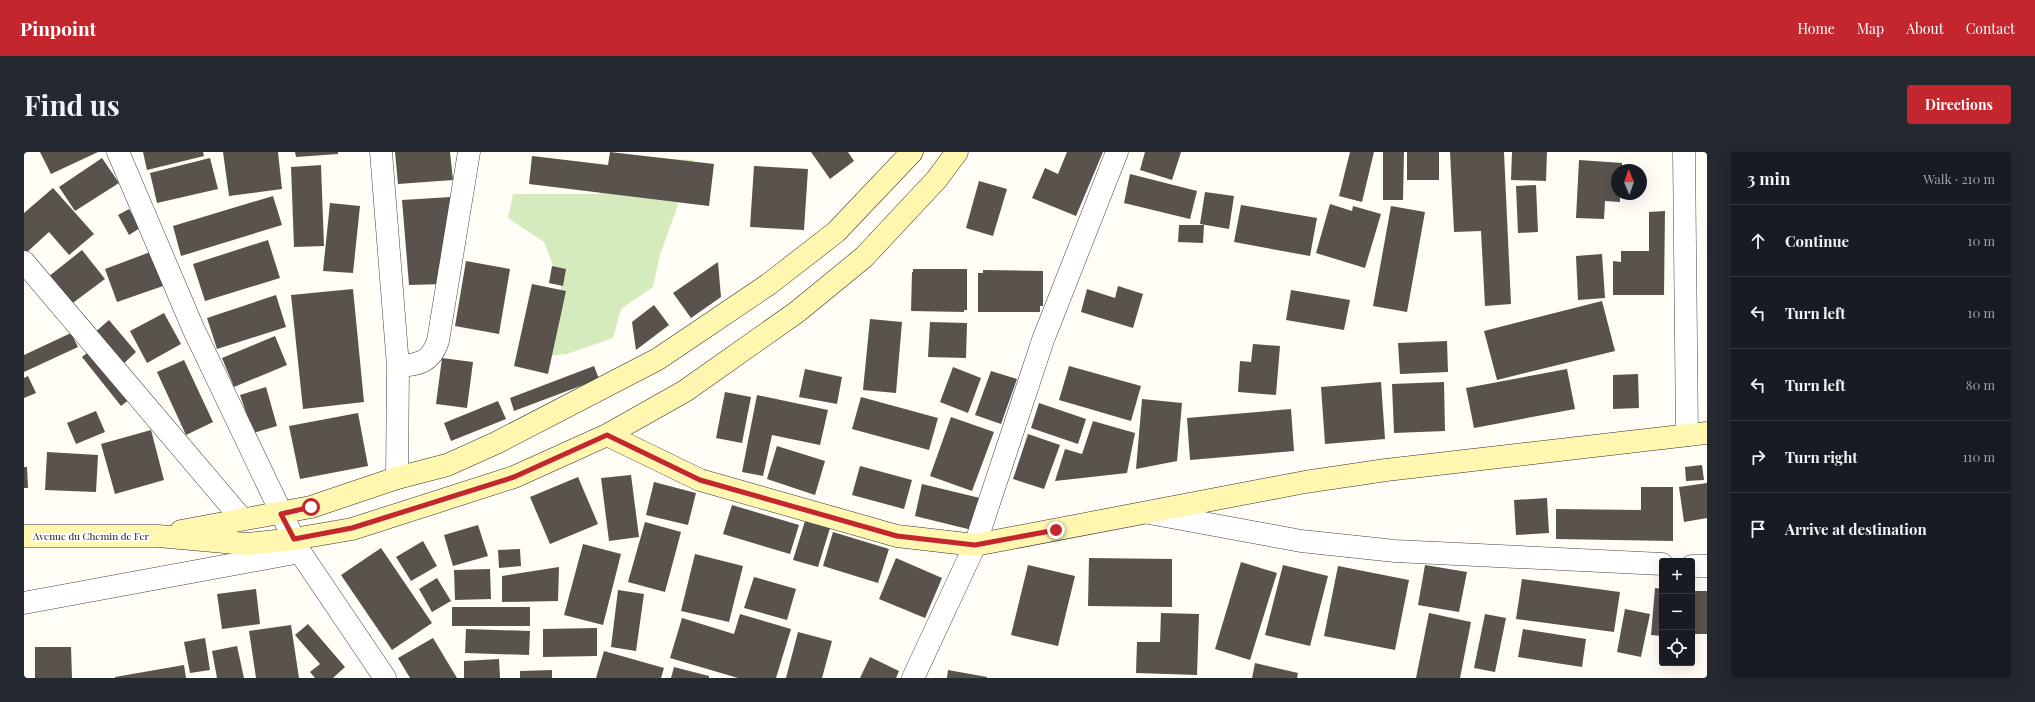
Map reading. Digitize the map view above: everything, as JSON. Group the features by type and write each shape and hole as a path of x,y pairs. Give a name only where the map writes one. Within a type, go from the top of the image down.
{"street":[{"path":"118,152 193,328 297,546 385,678"},
{"path":"381,152 398,366 397,478"},
{"path":"398,366 417,365 435,350 438,341 469,152"},
{"path":"158,536 242,519 281,514 311,507 397,478 447,465 496,443 658,360 769,284 836,232 912,152"},
{"path":"24,603 297,546 514,477 607,435 685,391 797,312 864,257 938,179 957,152"},
{"path":"913,678 975,545 1043,340 1117,152"},
{"path":"607,435 700,480 897,536 975,545 1305,482 1386,470 1697,434 1684,152"},
{"path":"24,262 242,519"},
{"path":"1149,513 1301,541 1379,549 1659,564"},
{"name":"Avenue du Chemin de Fer","path":"24,536 158,536"},
{"path":"158,536 247,544 297,546"},
{"path":"1695,566 1707,566"}],"green space":[{"path":"628,157 694,160 660,255 653,287 621,309 613,338 567,354 549,356 561,286 544,242 508,218 513,194 599,194"}],"building":[{"path":"40,152 98,152 51,174"},
{"path":"143,152 203,152 204,156 147,170"},
{"path":"223,152 278,152 282,189 229,196"},
{"path":"295,152 338,152 338,154 296,157"},
{"path":"395,152 450,152 453,180 398,184"},
{"path":"610,152 714,164 709,206 529,184 532,156 608,165"},
{"path":"811,152 848,152 854,161 830,179"},
{"path":"1067,152 1103,152 1076,216 1032,198 1045,168 1058,174"},
{"path":"1145,152 1181,152 1172,180 1140,170"},
{"path":"1350,152 1374,152 1362,202 1339,196"},
{"path":"1383,152 1404,152 1403,200 1383,200"},
{"path":"1407,152 1439,152 1439,180 1407,180"},
{"path":"1450,152 1504,152 1511,304 1485,306 1481,231 1454,232"},
{"path":"1512,152 1547,152 1546,181 1511,180"},
{"path":"102,158 119,183 75,211 59,187"},
{"path":"210,158 218,189 157,203 150,173"},
{"path":"1579,160 1622,163 1611,164 1611,200 1620,200 1620,202 1605,201 1604,219 1576,218"},
{"path":"321,165 324,246 294,247 291,167"},
{"path":"754,166 808,169 804,230 750,227"},
{"path":"1130,174 1197,191 1190,219 1124,203"},
{"path":"979,181 1007,189 993,236 966,228"},
{"path":"1536,185 1538,232 1518,233 1516,186"},
{"path":"53,188 94,234 69,255 49,232 26,253 24,250 24,213"},
{"path":"1205,192 1234,196 1229,229 1200,224"},
{"path":"273,196 282,225 181,256 173,226"},
{"path":"451,197 444,284 409,285 402,200"},
{"path":"330,203 360,206 353,273 323,271"},
{"path":"1330,204 1352,211 1353,206 1381,214 1365,268 1316,253"},
{"path":"1241,205 1317,218 1310,256 1234,242"},
{"path":"1391,206 1425,212 1407,312 1373,306"},
{"path":"129,209 140,228 129,235 118,215"},
{"path":"1665,211 1664,295 1613,295 1613,261 1621,262 1621,251 1649,251 1649,212"},
{"path":"1179,225 1204,225 1203,243 1178,242"},
{"path":"268,240 280,278 205,301 193,264"},
{"path":"82,250 105,279 70,305 48,277"},
{"path":"153,251 166,285 117,302 105,269"},
{"path":"1602,254 1605,298 1578,300 1576,256"},
{"path":"466,261 510,269 499,334 455,326"},
{"path":"718,262 721,297 691,318 673,293"},
{"path":"552,266 566,269 563,286 549,283"},
{"path":"913,269 967,269 967,310 964,310 964,312 911,311"},
{"path":"983,270 1043,271 1043,306 1040,306 1040,312 978,312 978,273 983,273"},
{"path":"532,284 566,291 548,374 514,366"},
{"path":"1118,286 1143,294 1133,328 1081,312 1087,289 1115,298"},
{"path":"353,289 364,402 303,409 291,295"},
{"path":"1291,290 1350,300 1344,330 1286,320"},
{"path":"276,295 286,327 217,349 207,318"},
{"path":"1602,301 1615,351 1497,380 1484,331"},
{"path":"654,305 669,325 636,350 632,322"},
{"path":"164,313 181,344 147,363 130,331"},
{"path":"870,319 902,322 896,393 863,390"},
{"path":"109,320 136,352 121,366 93,334"},
{"path":"930,322 967,323 966,358 928,357"},
{"path":"71,333 78,347 24,372 24,355"},
{"path":"275,336 287,365 234,387 222,358"},
{"path":"1447,341 1448,372 1400,374 1398,343"},
{"path":"1253,344 1280,346 1276,395 1238,392 1240,361 1251,362"},
{"path":"92,349 130,399 121,406 82,357"},
{"path":"442,358 473,362 467,408 436,404"},
{"path":"184,360 213,422 186,435 157,372"},
{"path":"594,366 599,379 514,411 510,398"},
{"path":"1069,366 1141,386 1131,421 1059,400"},
{"path":"953,367 981,378 968,413 940,402"},
{"path":"805,369 842,377 837,404 799,397"},
{"path":"1567,369 1575,409 1474,428 1466,388"},
{"path":"991,371 1017,379 1001,424 975,415"},
{"path":"1638,374 1639,408 1613,409 1613,375"},
{"path":"28,376 36,393 24,398 24,378"},
{"path":"1381,382 1385,439 1325,444 1321,387"},
{"path":"1444,382 1445,431 1394,433 1392,384"},
{"path":"266,387 277,426 253,433 240,395"},
{"path":"725,392 751,397 742,443 716,438"},
{"path":"757,395 828,410 820,445 772,435 763,476 742,472"},
{"path":"861,397 938,418 929,450 852,429"},
{"path":"1142,399 1182,403 1177,461 1136,469"},
{"path":"498,401 506,419 451,441 444,423"},
{"path":"1039,403 1086,419 1078,444 1031,428"},
{"path":"1291,409 1294,451 1190,460 1187,418"},
{"path":"96,411 105,432 76,444 67,423"},
{"path":"358,413 368,466 300,479 289,426"},
{"path":"951,417 994,432 972,491 930,476"},
{"path":"1093,421 1135,433 1127,473 1055,481 1065,449 1082,454"},
{"path":"151,430 164,480 115,494 101,444"},
{"path":"1028,434 1060,445 1044,489 1013,479"},
{"path":"777,446 825,461 815,495 767,479"},
{"path":"47,452 98,455 96,492 45,490"},
{"path":"1702,465 1704,480 1686,481 1685,467"},
{"path":"860,466 912,480 904,509 852,495"},
{"path":"24,467 27,467 28,488 24,488"},
{"path":"631,475 639,537 609,541 601,478"},
{"path":"578,477 598,524 550,544 530,497"},
{"path":"654,482 696,493 688,525 646,515"},
{"path":"1707,483 1707,518 1684,522 1679,487"},
{"path":"922,484 984,499 976,531 915,516"},
{"path":"1641,487 1673,487 1673,541 1556,539 1556,509 1641,510"},
{"path":"1547,498 1549,533 1516,535 1514,500"},
{"path":"732,505 799,525 790,554 723,534"},
{"path":"805,521 830,528 818,567 793,560"},
{"path":"645,522 681,532 665,592 628,582"},
{"path":"478,525 488,556 453,566 444,535"},
{"path":"833,532 889,549 878,583 823,566"},
{"path":"423,541 437,566 411,581 396,557"},
{"path":"583,544 621,554 603,625 564,615"},
{"path":"381,548 432,623 392,650 341,575"},
{"path":"520,549 521,566 499,568 498,550"},
{"path":"695,554 743,566 729,622 681,611"},
{"path":"896,558 942,578 925,618 879,599"},
{"path":"1089,558 1172,559 1172,607 1088,606"},
{"path":"1241,562 1277,573 1250,660 1215,649"},
{"path":"1028,565 1075,576 1058,646 1011,635"},
{"path":"1283,565 1328,576 1310,646 1265,635"},
{"path":"1425,565 1467,572 1459,612 1418,605"},
{"path":"1338,566 1409,580 1395,650 1324,636"},
{"path":"559,567 558,601 502,602 502,576"},
{"path":"490,569 491,599 455,600 454,570"},
{"path":"754,577 796,589 787,620 744,608"},
{"path":"437,578 451,601 432,612 419,589"},
{"path":"1522,579 1620,592 1614,632 1516,619"},
{"path":"1655,588 1659,589 1659,636 1651,635"},
{"path":"256,589 260,624 222,629 217,594"},
{"path":"618,590 644,594 636,651 611,647"},
{"path":"1695,591 1707,591 1707,634 1695,634"},
{"path":"452,607 530,607 530,626 452,626"},
{"path":"1625,609 1650,614 1641,657 1617,652"},
{"path":"1161,613 1199,614 1197,675 1136,673 1137,642 1160,642"},
{"path":"1429,613 1471,622 1460,678 1416,678"},
{"path":"740,614 791,629 776,678 738,678 670,658 682,618 734,634"},
{"path":"1485,614 1506,618 1495,672 1474,668"},
{"path":"308,624 345,667 333,678 315,678 310,672 320,664 295,635"},
{"path":"291,625 299,678 256,678 249,631"},
{"path":"597,628 597,656 543,657 543,629"},
{"path":"466,629 530,631 529,655 465,653"},
{"path":"1523,629 1586,639 1582,667 1518,657"},
{"path":"798,632 832,641 822,678 786,678"},
{"path":"205,638 210,670 190,673 184,642"},
{"path":"433,638 457,678 410,678 398,658"},
{"path":"237,646 244,678 217,678 212,651"},
{"path":"35,647 71,647 72,678 35,678"},
{"path":"604,651 664,668 661,678 596,678"},
{"path":"870,657 899,671 896,678 860,678"},
{"path":"499,659 500,678 464,678 464,661"},
{"path":"1255,663 1298,673 1297,678 1252,678"},
{"path":"184,665 186,678 115,678 115,677"},
{"path":"674,667 709,676 709,678 671,678"},
{"path":"552,670 552,678 520,678 520,671"},
{"path":"948,670 987,677 987,678 947,678"}],"route":[{"path":"311,507 281,514 294,539 352,528 401,514 514,477 607,435 700,480 897,536 975,545 1056,530"}]}
